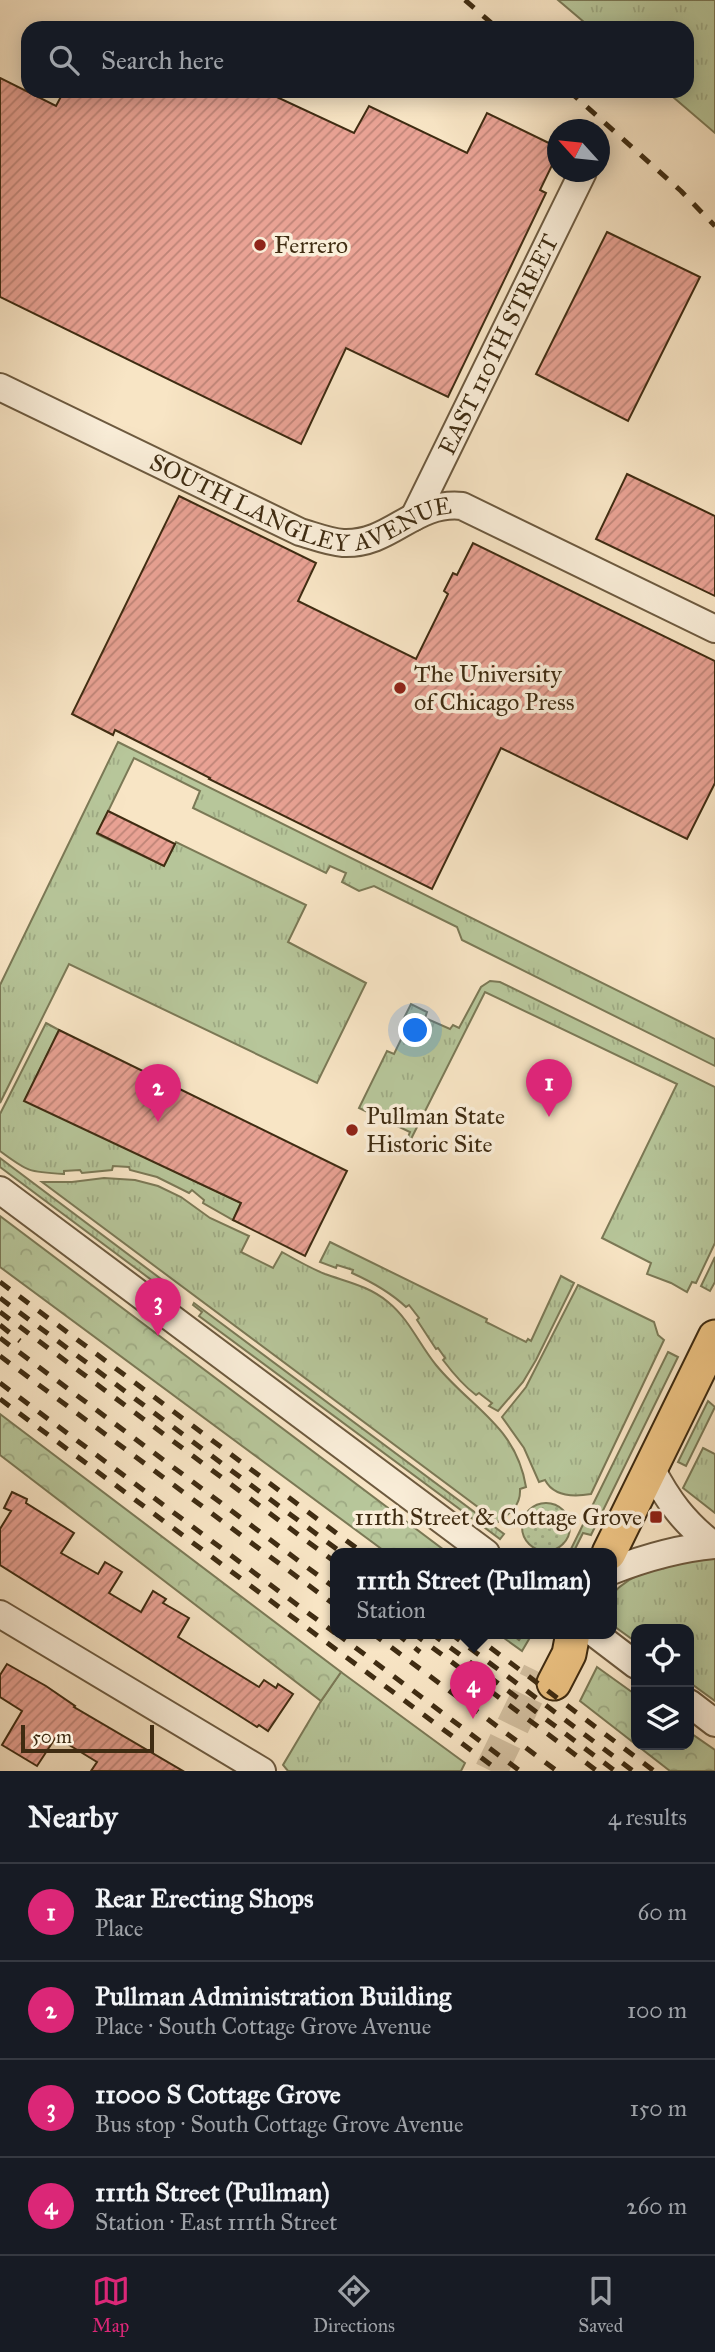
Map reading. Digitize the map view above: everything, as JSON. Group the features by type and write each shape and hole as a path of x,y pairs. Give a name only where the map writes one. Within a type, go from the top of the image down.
{"main road":[{"path":"611,1548 715,1337"},
{"path":"558,1639 554,1643 547,1678 569,1654 572,1639"}],"street":[{"name":"EAST 110TH STREET","path":"414,517 578,182"},
{"name":"SOUTH LANGLEY AVENUE","path":"0,387 282,523 321,539 343,543 364,541 383,535 432,507 462,506 715,629"},
{"path":"0,1190 479,1548"},
{"path":"651,1468 673,1507 692,1528 714,1545"},
{"path":"617,1569 679,1550 714,1545"},
{"path":"0,1614 262,1771"},
{"path":"602,1639 631,1661"},
{"path":"694,1707 715,1723"}],"green space":[{"path":"558,0 715,0 715,133 674,98 694,98 694,21 583,21"},
{"path":"118,742 715,1039 715,1066 462,940 457,927 374,886 359,891 342,882 346,873 330,866 326,873 193,808 200,791 134,758 97,834 164,866 176,842 306,905 288,942 366,983 317,1083 69,964 0,1103 0,985"},
{"path":"490,981 500,982 715,1087 715,1243 696,1283 692,1282 687,1292 647,1274 651,1263 602,1238 677,1084 485,992 409,1143 406,1142 410,1132 359,1108 387,1051 394,1054 408,1025 402,1022 411,1004 427,1012 425,1018 450,1029 453,1025 459,1028 481,987"},
{"path":"46,1023 59,1030 25,1100 241,1203 233,1220 203,1203 204,1200 192,1190 189,1193 157,1177 130,1170 129,1167 113,1166 112,1170 82,1173 80,1170 64,1171 64,1174 43,1173 23,1167 0,1151 0,1114"},
{"path":"0,1158 177,1291 173,1296 0,1167"},
{"path":"104,1178 135,1180 158,1186 181,1197 210,1218 249,1236 241,1252 273,1268 282,1252 319,1272 366,1288 388,1302 408,1324 436,1365 491,1420 513,1448 526,1487 520,1489 519,1500 514,1508 498,1522 42,1182"},
{"path":"0,1216 441,1548 380,1548 0,1267"},
{"path":"330,1242 487,1319 486,1322 526,1342 528,1339 531,1341 561,1276 574,1283 523,1382 498,1411 489,1406 492,1403 479,1393 476,1395 450,1369 409,1305 406,1307 380,1288 352,1273 353,1270 320,1262"},
{"path":"715,1257 715,1282 710,1291 701,1286"},
{"path":"578,1285 654,1322 658,1335 664,1340 591,1494 571,1495 559,1493 545,1480 539,1482 524,1448 502,1417 526,1387"},
{"path":"194,1303 504,1534 500,1539 199,1316 202,1312"},
{"path":"668,1352 678,1357 591,1535 583,1533 576,1548 571,1548"},
{"path":"708,1401 715,1407 686,1466 678,1462"},
{"path":"0,1414 341,1672 321,1701 0,1455"},
{"path":"703,1448 715,1454 715,1513 683,1488"},
{"path":"537,1505 555,1505 563,1510 568,1518 568,1536 557,1548 535,1548 524,1536 524,1518 529,1510"},
{"path":"715,1557 715,1701 694,1686 694,1624 631,1624 631,1638 617,1628 617,1590 634,1577 659,1567"},
{"path":"505,1639 529,1639 522,1651"},
{"path":"597,1667 631,1691 631,1741 580,1701"},
{"path":"341,1672 465,1763 461,1771 288,1771 283,1765"},
{"path":"694,1735 715,1750 715,1771 670,1771 643,1750 694,1750"}],"building":[{"name":"Ferrero","path":"0,78 21,88 21,98 40,98 56,106 60,98 279,98 354,133 369,106 467,153 487,113 547,142 547,176 540,190 546,193 448,397 346,348 301,444 0,297"},
{"path":"607,232 700,277 628,421 536,374"},
{"path":"627,474 715,516 715,596 596,539"},
{"name":"The University of Chicago Press","path":"179,496 316,563 298,601 416,659 448,594 444,591 453,573 457,575 473,543 715,661 715,783 687,839 501,748 432,889 115,730 113,735 72,714"},
{"path":"108,811 175,844 164,866 97,833"},
{"path":"59,1030 347,1171 305,1256 233,1220 241,1203 24,1101"},
{"path":"12,1492 27,1499 26,1503 74,1533 61,1553 98,1574 105,1562 122,1572 109,1593 141,1612 153,1591 166,1599 163,1603 189,1618 178,1637 259,1687 264,1680 276,1688 278,1684 293,1694 268,1731 259,1725 257,1727 0,1565 0,1529 11,1511 4,1508"},
{"path":"7,1664 183,1771 91,1771 97,1762 56,1737 37,1766 2,1745 22,1711 0,1697 0,1675"}],"tunnel":[{"path":"491,1771 539,1672"}],"railway":[{"path":"465,0 489,21"},
{"path":"577,98 681,191 715,226"},
{"path":"0,1282 356,1548"},
{"path":"0,1298 335,1548"},
{"path":"0,1312 330,1558"},
{"path":"0,1325 20,1341"},
{"path":"0,1338 330,1584"},
{"path":"0,1356 330,1601"},
{"path":"0,1383 330,1629"},
{"path":"0,1399 499,1771"},
{"path":"344,1639 520,1771"},
{"path":"380,1639 557,1771"},
{"path":"404,1639 420,1652"},
{"path":"421,1639 597,1771"},
{"path":"439,1639 615,1771"},
{"path":"458,1639 633,1771"},
{"path":"479,1639 654,1771"}],"place":[{"name":"Ferrero","path":"260,245"},
{"name":"The University of Chicago Press","path":"400,688"},
{"name":"Rear Erecting Shops","path":"549,1117"},
{"name":"Pullman Administration Building","path":"158,1122"},
{"name":"Pullman State Historic Site","path":"352,1130"},
{"name":"11000 S Cottage Grove","path":"158,1336"},
{"name":"111th Street & Cottage Grove","path":"656,1517"},
{"name":"111th Street (Pullman)","path":"473,1719"}]}
